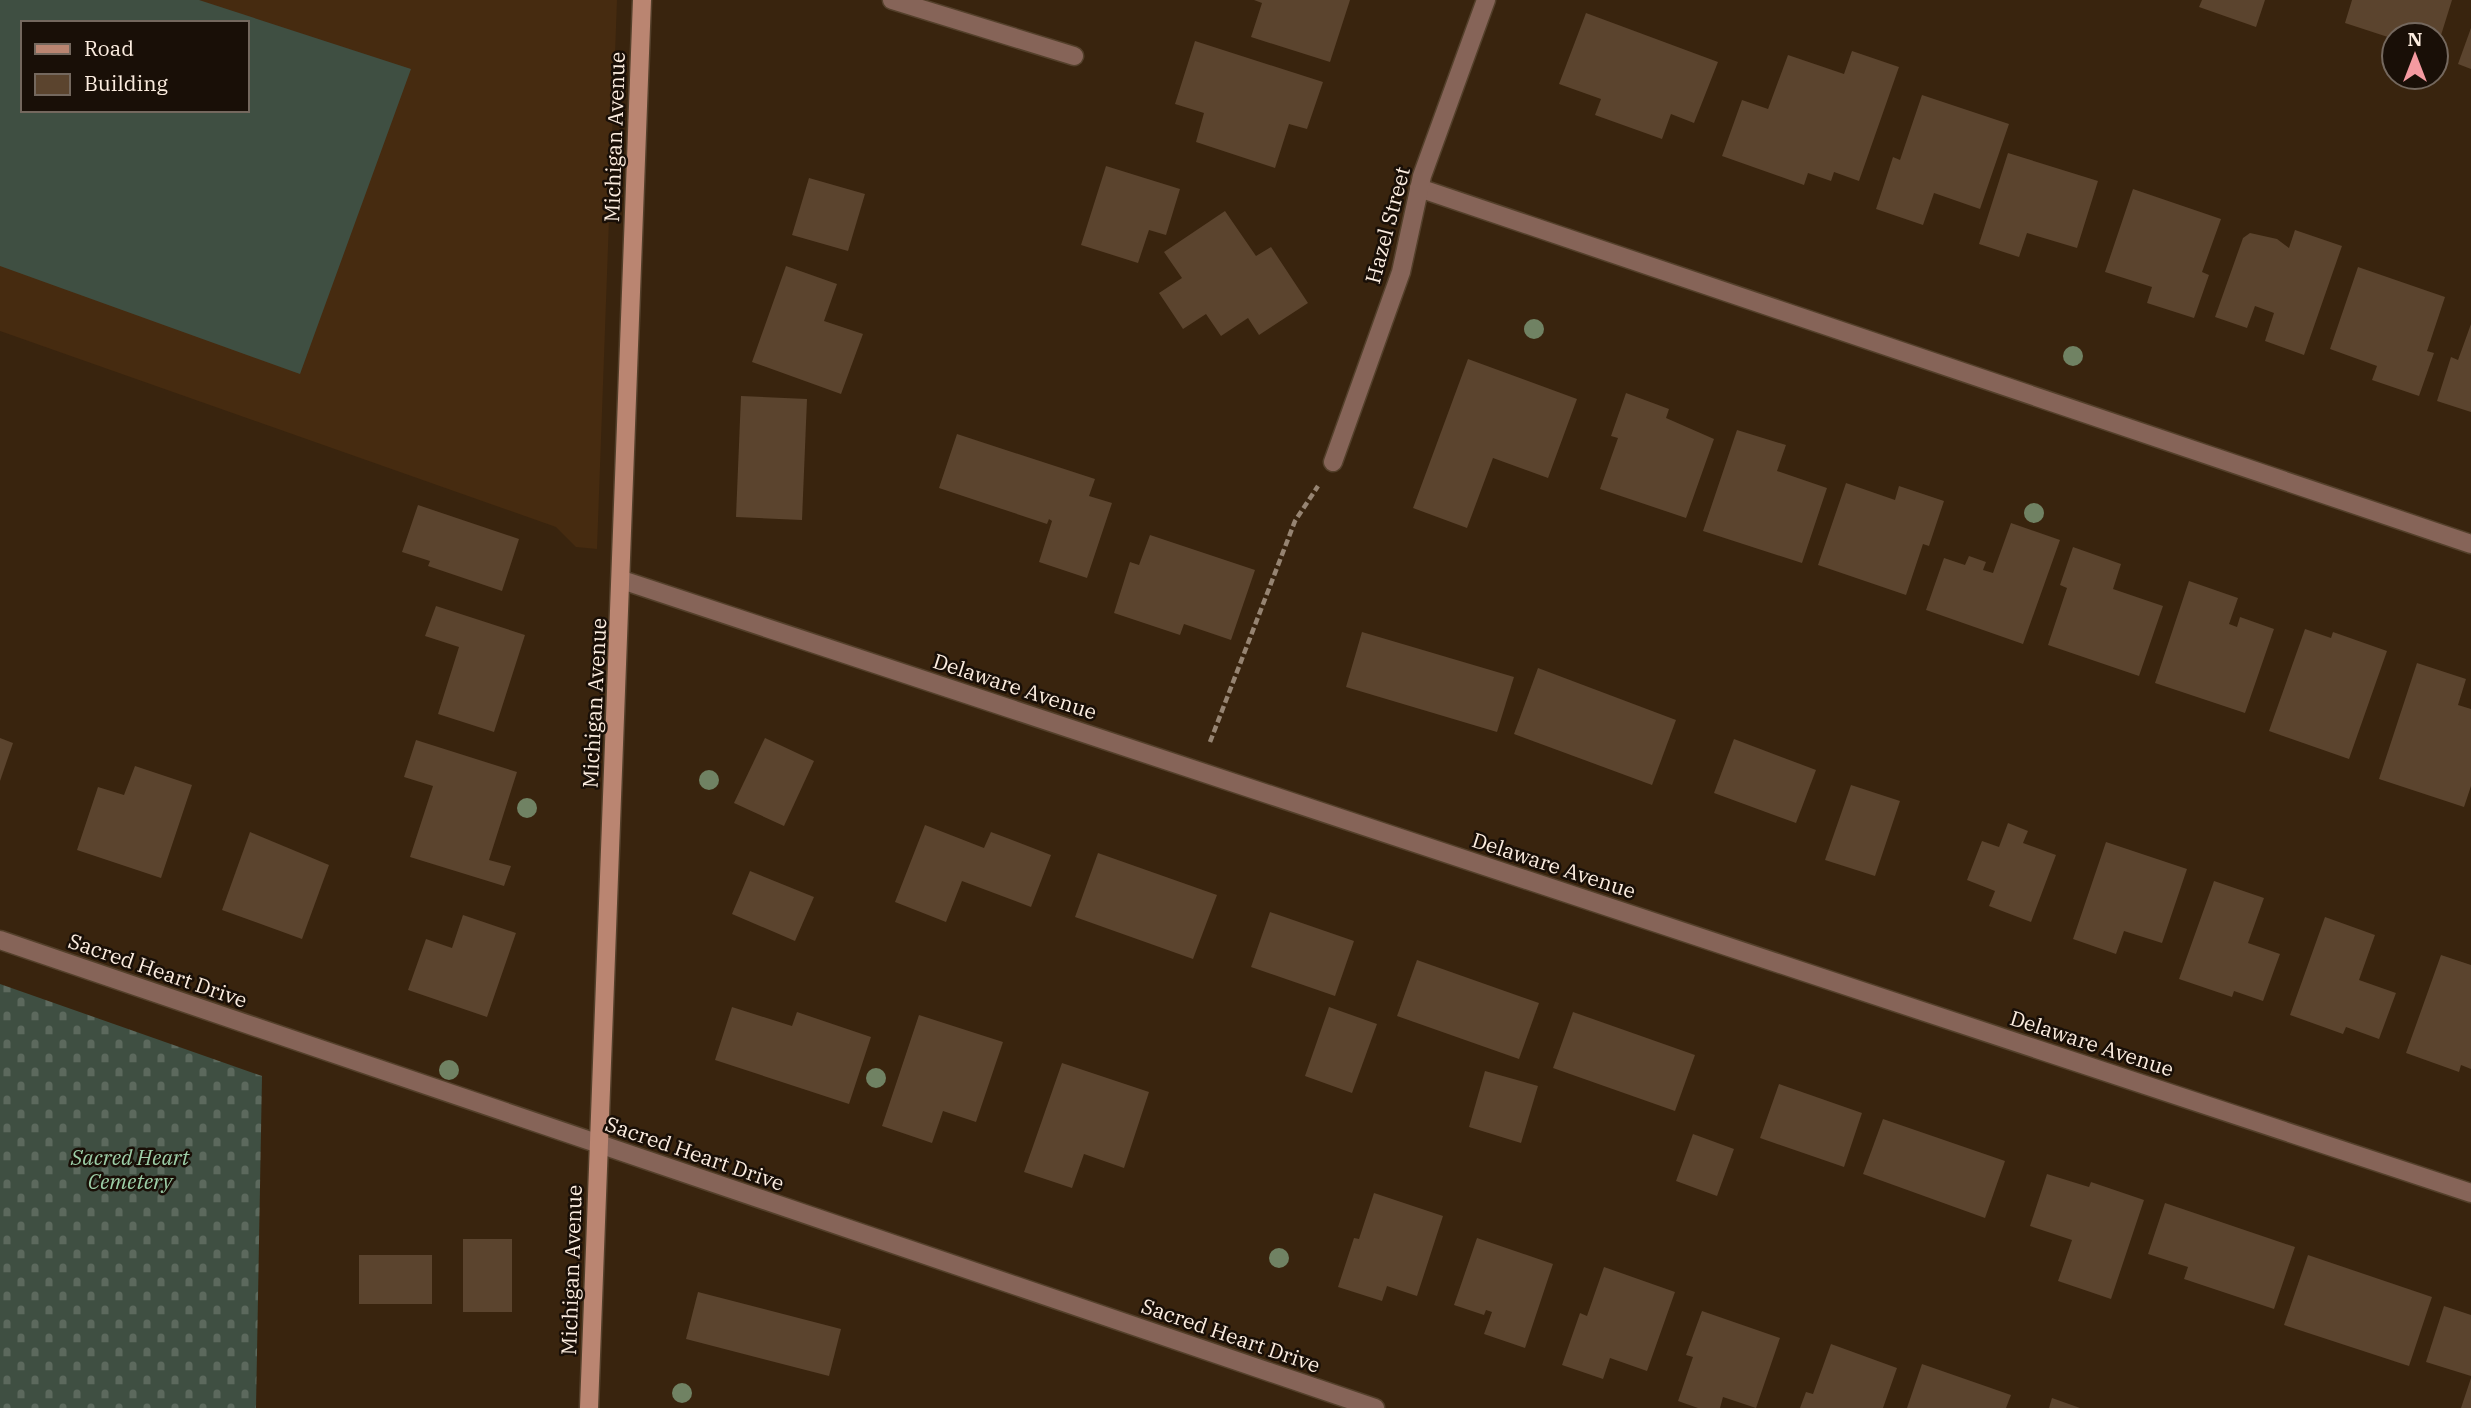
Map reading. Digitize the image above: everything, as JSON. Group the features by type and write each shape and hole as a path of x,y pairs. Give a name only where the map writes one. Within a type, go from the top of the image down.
{"street":[{"name":"Michigan Avenue","path":"589,1408 642,0"},
{"path":"892,0 1074,56"},
{"name":"Hazel Street","path":"1334,462 1401,271 1419,188 1486,0"},
{"path":"1419,188 2471,544"},
{"name":"Delaware Avenue","path":"622,580 2471,1193"},
{"name":"Sacred Heart Drive","path":"0,940 1375,1408"}],"path":[{"path":"1197,770 1222,716 1295,520 1334,462"}],"shaded area":[{"path":"0,0 617,0 597,549 576,547 556,527 0,331"}],"green space":[{"path":"0,0 199,0 411,69 300,374 0,266"},
{"name":"Sacred Heart Cemetery","path":"0,984 262,1076 256,1408 0,1408"}],"building":[{"path":"1254,0 1350,0 1330,62 1251,37 1262,3"},
{"path":"2202,0 2265,0 2256,27 2199,7"},
{"path":"2352,0 2452,0 2445,21 2380,21 2380,34 2345,23"},
{"path":"1586,13 1718,62 1694,123 1671,114 1662,139 1595,115 1601,99 1559,84"},
{"path":"2471,28 2471,69 2458,64"},
{"path":"1195,41 1323,82 1307,129 1289,124 1275,168 1196,142 1204,113 1175,104"},
{"path":"1852,51 1899,67 1859,181 1834,172 1831,181 1808,173 1804,185 1722,156 1742,100 1768,109 1788,55 1844,74"},
{"path":"1922,95 2009,124 1980,209 1934,193 1923,225 1876,209 1893,157 1900,160"},
{"path":"2008,153 2098,181 2077,248 2027,233 2019,257 1979,244"},
{"path":"1106,166 1180,189 1166,235 1149,230 1138,263 1081,245"},
{"path":"809,178 865,194 848,251 792,235"},
{"path":"2133,189 2221,219 2202,272 2209,275 2194,318 2147,303 2152,287 2105,272"},
{"path":"1225,211 1256,256 1271,247 1308,303 1259,335 1248,318 1221,336 1206,314 1183,329 1159,293 1182,278 1164,252"},
{"path":"2295,230 2342,246 2304,355 2265,341 2274,313 2255,306 2247,328 2215,317 2243,238 2250,233 2277,239 2289,248"},
{"path":"786,266 837,284 824,321 863,334 841,394 752,362"},
{"path":"2358,267 2445,297 2427,351 2434,353 2419,396 2372,380 2377,366 2330,349"},
{"path":"2471,324 2471,412 2437,401 2451,357 2458,360"},
{"path":"1468,359 1577,399 1548,478 1493,458 1467,528 1413,508"},
{"path":"1626,393 1669,409 1666,418 1714,439 1686,518 1600,489 1618,438 1611,436"},
{"path":"741,396 807,399 802,520 736,517"},
{"path":"1737,430 1786,445 1777,471 1827,488 1802,563 1703,531"},
{"path":"957,434 1095,479 1089,496 1112,503 1087,578 1039,562 1052,521 1049,519 1047,524 939,488"},
{"path":"1846,483 1895,500 1899,486 1944,501 1929,546 1923,544 1906,595 1818,565"},
{"path":"418,505 519,539 502,591 428,566 430,561 402,552"},
{"path":"2011,523 2060,540 2023,644 1926,610 1944,558 1965,565 1969,556 1986,562 1983,570 1993,573"},
{"path":"1150,535 1255,570 1231,640 1184,624 1180,635 1114,613 1130,562 1139,565"},
{"path":"2073,547 2121,564 2113,589 2163,606 2139,676 2048,645 2067,588 2060,585"},
{"path":"2189,581 2238,598 2229,624 2237,627 2240,617 2274,629 2245,713 2155,683"},
{"path":"436,606 525,635 494,732 438,714 459,647 425,636"},
{"path":"2305,629 2331,638 2333,632 2387,651 2349,759 2269,731"},
{"path":"1362,632 1514,677 1497,732 1346,687"},
{"path":"2417,663 2466,679 2458,705 2471,709 2471,786 2464,807 2379,779"},
{"path":"1538,668 1676,720 1652,785 1514,734"},
{"path":"0,738 13,743 0,781"},
{"path":"765,738 814,761 784,826 734,803"},
{"path":"1734,739 1816,770 1796,823 1714,793"},
{"path":"416,740 517,772 489,860 511,866 504,886 410,857 433,786 404,777"},
{"path":"135,766 192,785 161,878 77,850 98,787 124,795"},
{"path":"1851,785 1900,801 1875,876 1825,860"},
{"path":"2008,823 2028,831 2023,843 2056,855 2031,922 1989,906 1995,891 1967,880 1982,841 1999,847"},
{"path":"925,825 984,848 991,832 1051,855 1031,907 962,881 946,922 895,902"},
{"path":"250,832 329,865 302,939 222,910"},
{"path":"2106,842 2187,869 2162,943 2124,931 2116,954 2073,939"},
{"path":"1098,853 1217,895 1193,959 1075,917"},
{"path":"750,871 814,897 795,941 732,914"},
{"path":"2214,881 2264,898 2248,943 2280,954 2263,1001 2234,991 2232,997 2179,979"},
{"path":"1270,912 1354,941 1335,996 1251,967"},
{"path":"463,915 516,933 487,1017 408,990 426,939 452,948"},
{"path":"2325,917 2375,935 2359,980 2396,993 2379,1039 2346,1027 2343,1034 2290,1015"},
{"path":"2441,955 2471,965 2471,1069 2461,1065 2459,1072 2406,1053"},
{"path":"1417,960 1539,1003 1519,1059 1397,1016"},
{"path":"732,1007 792,1026 797,1012 871,1037 849,1104 715,1060"},
{"path":"1329,1007 1377,1024 1352,1093 1305,1076"},
{"path":"1573,1012 1695,1055 1675,1111 1553,1068"},
{"path":"919,1015 1003,1042 976,1122 943,1111 932,1143 882,1126"},
{"path":"1062,1063 1149,1092 1124,1168 1084,1154 1072,1188 1024,1172"},
{"path":"1485,1071 1538,1086 1521,1143 1469,1127"},
{"path":"1779,1084 1862,1113 1844,1167 1760,1138"},
{"path":"1883,1119 2005,1161 1985,1218 1863,1174"},
{"path":"1693,1134 1734,1149 1717,1196 1676,1181"},
{"path":"2047,1174 2089,1187 2091,1182 2144,1200 2111,1299 2058,1281 2072,1240 2030,1226"},
{"path":"1374,1193 1443,1216 1417,1296 1387,1286 1382,1301 1338,1287 1354,1238 1359,1239"},
{"path":"2165,1203 2295,1247 2274,1309 2184,1279 2188,1267 2148,1254"},
{"path":"1477,1238 1553,1264 1525,1348 1484,1334 1492,1312 1486,1310 1484,1315 1454,1305"},
{"path":"463,1239 512,1239 512,1312 463,1312"},
{"path":"359,1255 432,1255 432,1304 359,1304"},
{"path":"2308,1255 2432,1297 2409,1366 2284,1325"},
{"path":"1604,1267 1675,1292 1647,1371 1610,1358 1603,1379 1562,1365 1580,1313 1587,1316"},
{"path":"698,1292 841,1329 829,1376 686,1339"},
{"path":"2444,1306 2471,1315 2471,1376 2426,1362"},
{"path":"1702,1311 1780,1338 1756,1408 1723,1397 1720,1408 1698,1408 1678,1401 1693,1357 1686,1355"},
{"path":"1831,1344 1897,1368 1883,1408 1800,1408 1806,1392 1813,1394"},
{"path":"1922,1364 2011,1395 2006,1408 1907,1408"},
{"path":"2471,1378 2471,1408 2461,1408"},
{"path":"2052,1398 2080,1408 2049,1408"}]}
